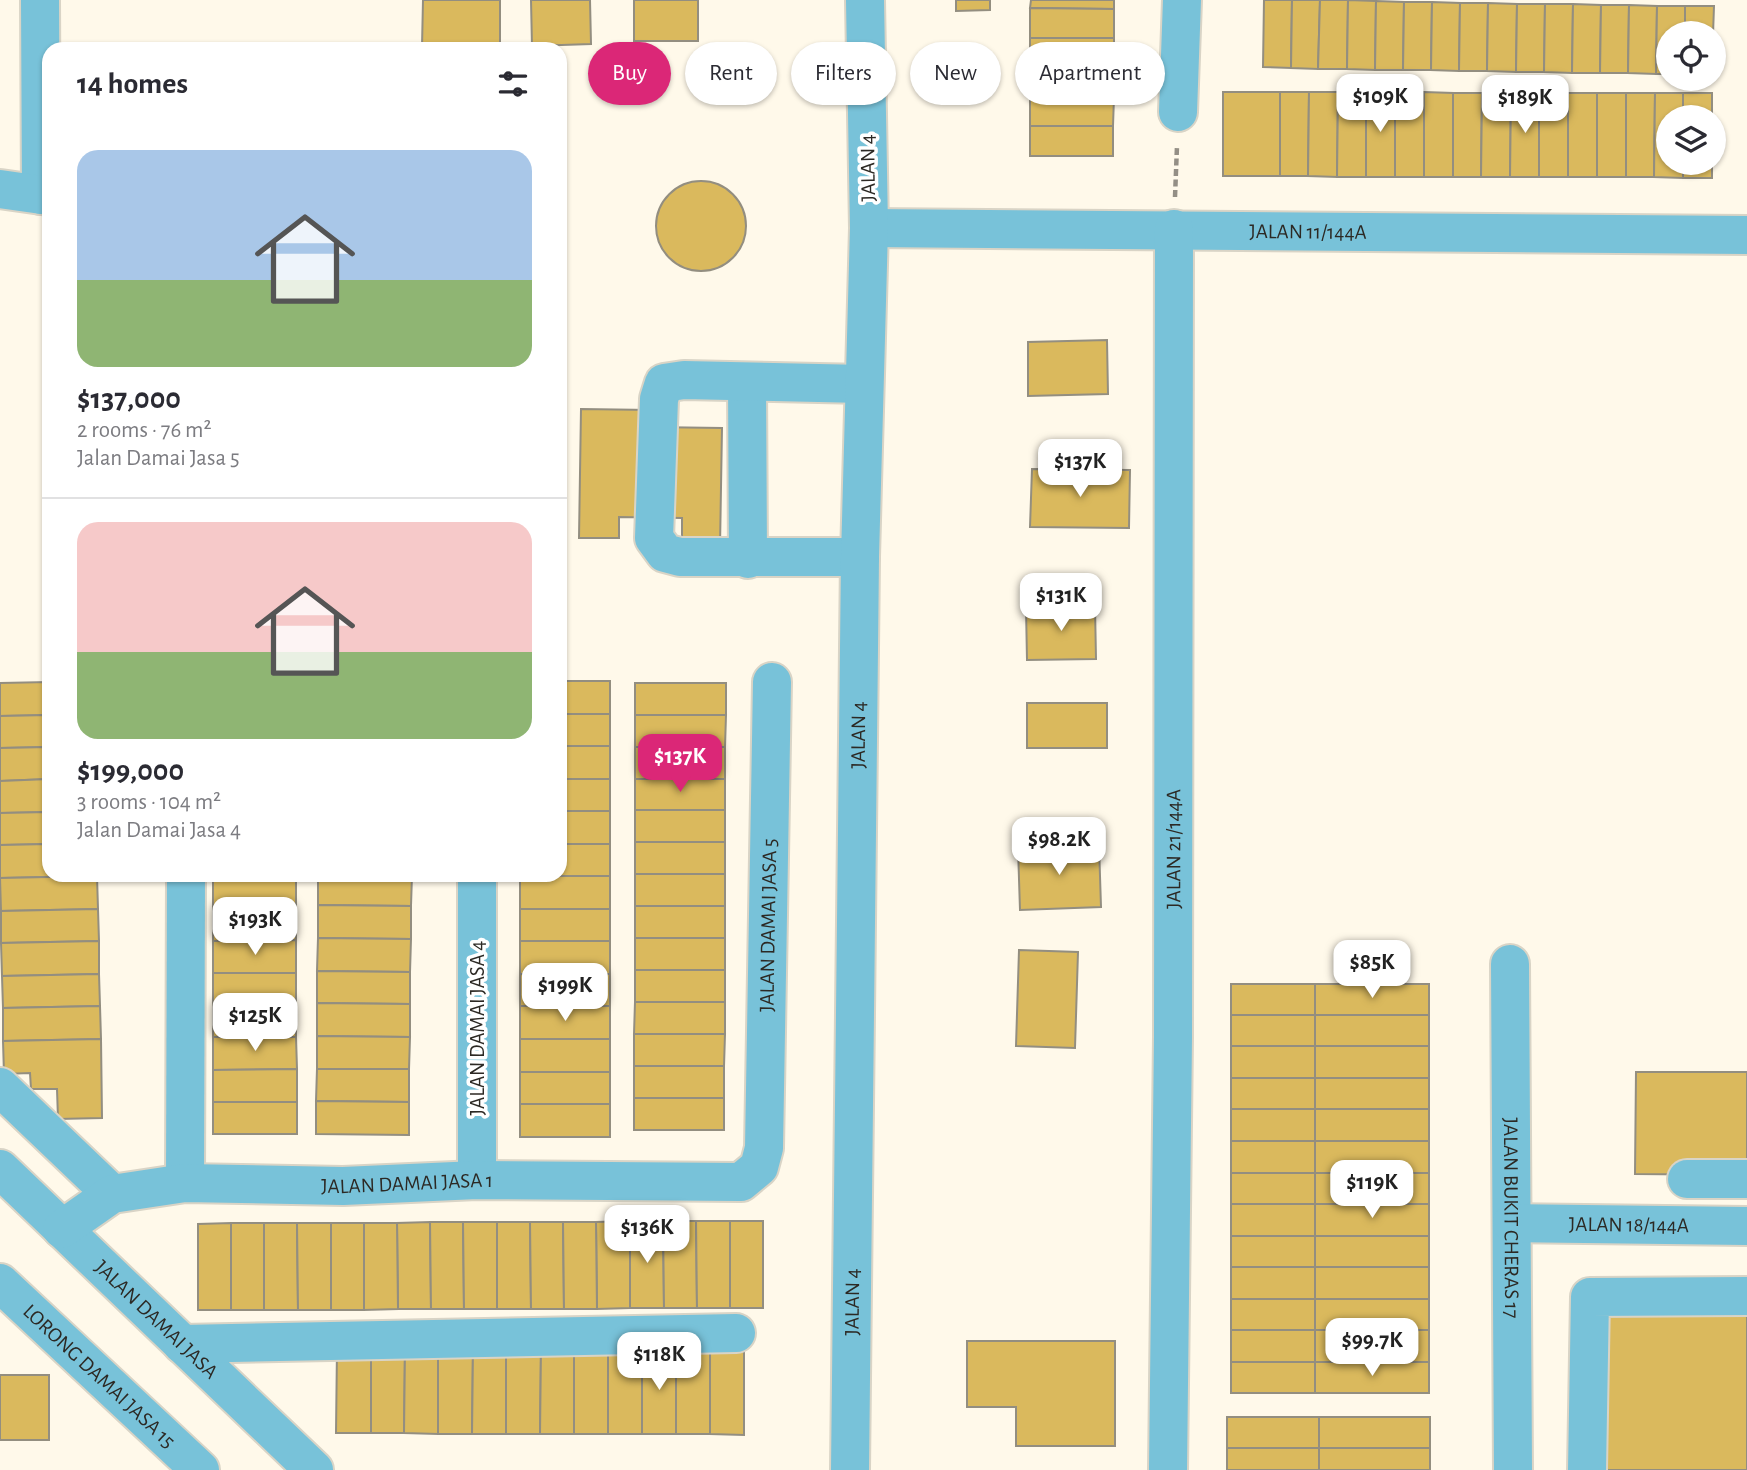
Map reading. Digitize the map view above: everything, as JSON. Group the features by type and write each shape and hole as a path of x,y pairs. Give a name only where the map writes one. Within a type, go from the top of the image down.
{"street":[{"path":"40,0 42,78"},
{"name":"JALAN 4","path":"850,1470 860,558 869,228 866,0"},
{"path":"1178,112 1182,0"},
{"path":"0,189 42,195"},
{"name":"JALAN 11/144A","path":"869,228 1747,235"},
{"name":"JALAN 21/144A","path":"1168,1470 1174,1023 1174,229"},
{"path":"860,558 680,558 665,553 654,538 659,399 664,383 684,380 864,384"},
{"path":"747,382 748,559"},
{"name":"JALAN DAMAI JASA 5","path":"759,1167 764,1149 772,682"},
{"path":"185,1183 186,882"},
{"name":"JALAN DAMAI JASA 4","path":"477,882 477,1180"},
{"name":"JALAN BUKIT CHERAS 17","path":"1510,964 1513,1470"},
{"path":"0,1087 112,1194"},
{"name":"JALAN DAMAI JASA 1","path":"62,1229 112,1194 185,1183 343,1186 477,1180 741,1182 759,1167"},
{"name":"JALAN DAMAI JASA","path":"0,1169 314,1470"},
{"path":"1687,1179 1747,1180"},
{"name":"JALAN 18/144A","path":"1512,1223 1747,1226"},
{"name":"LORONG DAMAI JASA 15","path":"0,1283 200,1470"},
{"path":"1587,1470 1590,1297 1747,1296"},
{"path":"182,1344 736,1334"}],"path":[{"path":"1174,229 1178,112"}],"building":[{"path":"423,0 500,0 500,42 422,42"},
{"path":"531,0 590,0 591,42 567,45 567,42 532,42"},
{"path":"634,0 698,0 698,41 634,41"},
{"path":"956,0 990,0 990,10 956,11"},
{"path":"1031,0 1114,0 1114,9 1030,8"},
{"path":"1264,0 1292,0 1291,68 1263,67"},
{"path":"1292,0 1320,0 1318,69 1291,68"},
{"path":"1320,0 1348,0 1347,69 1318,69"},
{"path":"1348,0 1376,1 1375,70 1347,69"},
{"path":"1376,1 1404,2 1403,70 1375,70"},
{"path":"1404,2 1432,2 1431,70 1403,70"},
{"path":"1432,2 1460,3 1459,71 1431,70"},
{"path":"1460,3 1488,3 1487,71 1459,71"},
{"path":"1488,3 1517,4 1516,72 1487,71"},
{"path":"1517,4 1545,4 1544,72 1516,72"},
{"path":"1545,4 1573,4 1572,73 1544,72"},
{"path":"1573,4 1601,5 1600,73 1572,73"},
{"path":"1601,5 1629,5 1628,73 1600,73"},
{"path":"1629,5 1657,6 1656,74 1628,73"},
{"path":"1657,6 1685,6 1685,21 1657,21"},
{"path":"1685,6 1714,6 1713,21 1685,21"},
{"path":"1030,8 1114,9 1114,38 1030,38"},
{"path":"1030,38 1114,38 1114,42 1030,42"},
{"path":"1223,92 1280,92 1280,176 1223,176"},
{"path":"1280,92 1309,92 1308,176 1280,176"},
{"path":"1309,92 1338,92 1337,177 1308,176"},
{"path":"1338,92 1366,92 1366,177 1337,177"},
{"path":"1366,92 1395,92 1395,177 1366,177"},
{"path":"1395,92 1424,92 1424,177 1395,177"},
{"path":"1424,92 1453,93 1453,177 1424,177"},
{"path":"1453,93 1482,93 1481,177 1453,177"},
{"path":"1482,93 1511,93 1510,177 1481,177"},
{"path":"1511,93 1539,93 1539,177 1510,177"},
{"path":"1539,93 1568,93 1568,177 1539,177"},
{"path":"1568,93 1597,93 1597,177 1568,177"},
{"path":"1597,93 1626,93 1626,177 1597,177"},
{"path":"1626,93 1655,93 1654,177 1626,177"},
{"path":"1655,93 1683,93 1683,105 1656,105 1656,175 1683,175 1683,178 1654,177"},
{"path":"1683,93 1712,93 1712,105 1683,105"},
{"path":"1030,105 1114,105 1113,126 1030,126"},
{"path":"1030,126 1113,126 1113,156 1030,156"},
{"path":"1683,175 1712,175 1712,178 1683,178"},
{"path":"701,181 718,184 733,194 743,209 746,226 743,243 733,258 718,268 701,271 684,268 669,258 659,243 656,226 659,209 669,194 684,184"},
{"path":"1107,340 1108,394 1028,396 1028,342"},
{"path":"581,409 651,410 651,427 722,428 720,547 682,546 682,518 619,517 619,538 579,538"},
{"path":"1032,469 1130,470 1129,528 1030,527"},
{"path":"1095,606 1096,659 1027,660 1026,608"},
{"path":"567,681 610,681 610,714 567,714"},
{"path":"42,682 42,715 0,716 0,683"},
{"path":"635,683 726,683 726,715 635,715"},
{"path":"1027,703 1107,703 1107,748 1027,748"},
{"path":"567,714 610,714 610,746 567,746"},
{"path":"42,715 42,747 0,748 0,716"},
{"path":"635,715 726,715 725,747 635,747"},
{"path":"567,746 610,746 610,779 567,779"},
{"path":"42,747 42,779 0,781 0,748"},
{"path":"635,747 725,747 725,779 635,779"},
{"path":"42,779 42,812 0,813 0,781"},
{"path":"567,779 610,779 610,811 567,811"},
{"path":"635,779 725,779 725,810 635,810"},
{"path":"635,810 725,810 725,842 635,842"},
{"path":"567,811 610,811 610,844 567,844"},
{"path":"42,812 42,844 0,845 0,813"},
{"path":"635,842 725,842 725,874 635,874"},
{"path":"42,844 42,877 0,878 0,845"},
{"path":"567,844 610,844 610,876 567,876"},
{"path":"1099,845 1101,907 1020,910 1018,848"},
{"path":"635,874 725,874 725,906 635,906"},
{"path":"567,876 610,876 610,909 520,909 520,882 567,882"},
{"path":"42,877 42,882 97,882 98,909 1,911 0,878"},
{"path":"213,882 296,882 296,908 213,908"},
{"path":"318,882 412,882 411,906 318,905"},
{"path":"318,905 411,906 411,939 318,938"},
{"path":"635,906 725,906 725,938 635,938"},
{"path":"213,908 296,908 296,940 213,941"},
{"path":"98,909 99,941 1,943 1,911"},
{"path":"520,909 610,909 610,941 520,941"},
{"path":"318,938 411,939 410,972 317,971"},
{"path":"635,938 725,938 725,970 635,970"},
{"path":"296,940 296,973 213,973 213,941"},
{"path":"99,941 99,974 2,976 1,943"},
{"path":"520,941 610,941 610,974 520,974"},
{"path":"1019,950 1078,952 1075,1048 1016,1046"},
{"path":"635,970 725,970 725,1002 635,1002"},
{"path":"317,971 410,972 410,1004 317,1003"},
{"path":"213,973 296,973 296,1005 213,1005"},
{"path":"99,974 100,1006 3,1008 2,976"},
{"path":"520,974 610,974 610,1006 520,1006"},
{"path":"1231,984 1315,984 1315,1015 1231,1015"},
{"path":"1315,984 1429,984 1429,1015 1315,1015"},
{"path":"635,1002 725,1002 725,1034 634,1034"},
{"path":"317,1003 410,1004 410,1037 317,1036"},
{"path":"213,1005 296,1005 296,1037 213,1037"},
{"path":"100,1006 101,1039 3,1041 3,1008"},
{"path":"520,1006 610,1006 610,1039 520,1039"},
{"path":"1231,1015 1315,1015 1315,1046 1231,1046"},
{"path":"1315,1015 1429,1015 1429,1046 1315,1046"},
{"path":"634,1034 725,1034 724,1066 634,1066"},
{"path":"317,1036 410,1037 409,1069 317,1069"},
{"path":"213,1037 296,1037 297,1069 213,1070"},
{"path":"101,1039 102,1118 58,1119 57,1089 31,1089 30,1073 4,1074 3,1041"},
{"path":"520,1039 610,1039 610,1072 520,1072"},
{"path":"1231,1046 1315,1046 1315,1078 1231,1078"},
{"path":"1315,1046 1429,1046 1429,1078 1315,1078"},
{"path":"634,1066 724,1066 724,1098 634,1098"},
{"path":"297,1069 297,1102 213,1102 213,1070"},
{"path":"317,1069 409,1069 409,1102 316,1101"},
{"path":"520,1072 610,1072 610,1104 520,1104"},
{"path":"1636,1072 1747,1072 1747,1175 1635,1174"},
{"path":"1231,1078 1315,1078 1315,1109 1231,1109"},
{"path":"1315,1078 1429,1078 1429,1109 1315,1109"},
{"path":"634,1098 724,1098 724,1130 634,1130"},
{"path":"316,1101 409,1102 409,1135 316,1134"},
{"path":"213,1102 297,1102 297,1134 213,1134"},
{"path":"520,1104 610,1104 610,1137 520,1137"},
{"path":"1231,1109 1315,1109 1315,1141 1231,1141"},
{"path":"1315,1109 1429,1109 1429,1141 1315,1141"},
{"path":"1231,1141 1315,1141 1315,1173 1231,1173"},
{"path":"1315,1141 1429,1141 1429,1173 1315,1173"},
{"path":"1231,1173 1315,1173 1315,1204 1231,1204"},
{"path":"1315,1173 1429,1173 1429,1204 1315,1204"},
{"path":"1231,1204 1315,1204 1315,1236 1231,1236"},
{"path":"1315,1204 1429,1204 1429,1236 1315,1236"},
{"path":"630,1221 630,1308 597,1309 596,1222"},
{"path":"630,1221 663,1221 664,1308 630,1308"},
{"path":"663,1221 696,1221 697,1308 664,1308"},
{"path":"696,1221 730,1221 730,1308 697,1308"},
{"path":"730,1221 763,1221 763,1308 730,1308"},
{"path":"430,1222 431,1309 398,1309 397,1223"},
{"path":"430,1222 463,1222 464,1309 431,1309"},
{"path":"463,1222 497,1222 497,1309 464,1309"},
{"path":"497,1222 530,1222 531,1309 497,1309"},
{"path":"530,1222 563,1222 564,1309 531,1309"},
{"path":"563,1222 596,1222 597,1309 564,1309"},
{"path":"231,1223 231,1310 198,1310 198,1224"},
{"path":"231,1223 264,1223 264,1310 231,1310"},
{"path":"264,1223 297,1223 298,1310 264,1310"},
{"path":"297,1223 331,1223 331,1310 298,1310"},
{"path":"331,1223 364,1223 364,1310 331,1310"},
{"path":"364,1223 397,1223 398,1309 364,1310"},
{"path":"1231,1236 1315,1236 1315,1267 1231,1267"},
{"path":"1315,1236 1429,1236 1429,1267 1315,1267"},
{"path":"1231,1267 1315,1267 1315,1299 1231,1299"},
{"path":"1315,1267 1429,1267 1429,1299 1315,1299"},
{"path":"1580,1281 1747,1282 1747,1470 1578,1470"},
{"path":"1231,1299 1315,1299 1315,1330 1231,1330"},
{"path":"1315,1299 1429,1299 1429,1330 1315,1330"},
{"path":"1231,1330 1315,1330 1315,1362 1231,1362"},
{"path":"1315,1330 1429,1330 1429,1362 1315,1362"},
{"path":"967,1341 1115,1341 1115,1446 1016,1446 1016,1407 967,1407"},
{"path":"337,1348 371,1348 371,1433 336,1433"},
{"path":"371,1348 405,1348 404,1433 371,1433"},
{"path":"405,1348 438,1348 438,1434 404,1433"},
{"path":"438,1348 473,1348 472,1434 438,1434"},
{"path":"473,1348 506,1348 506,1434 472,1434"},
{"path":"506,1348 541,1348 540,1434 506,1434"},
{"path":"541,1348 574,1348 574,1434 540,1434"},
{"path":"574,1348 608,1348 608,1434 574,1434"},
{"path":"608,1348 642,1349 642,1434 608,1434"},
{"path":"642,1349 676,1349 676,1434 642,1434"},
{"path":"676,1349 710,1349 710,1434 676,1434"},
{"path":"710,1349 744,1349 744,1435 710,1434"},
{"path":"1231,1362 1315,1362 1315,1393 1231,1393"},
{"path":"1315,1362 1429,1362 1429,1393 1315,1393"},
{"path":"0,1375 49,1375 49,1440 0,1440"},
{"path":"1227,1417 1319,1417 1319,1448 1227,1448"},
{"path":"1319,1417 1430,1417 1430,1448 1319,1448"},
{"path":"1227,1448 1319,1448 1319,1470 1227,1470"},
{"path":"1319,1448 1430,1448 1430,1470 1319,1470"}]}
